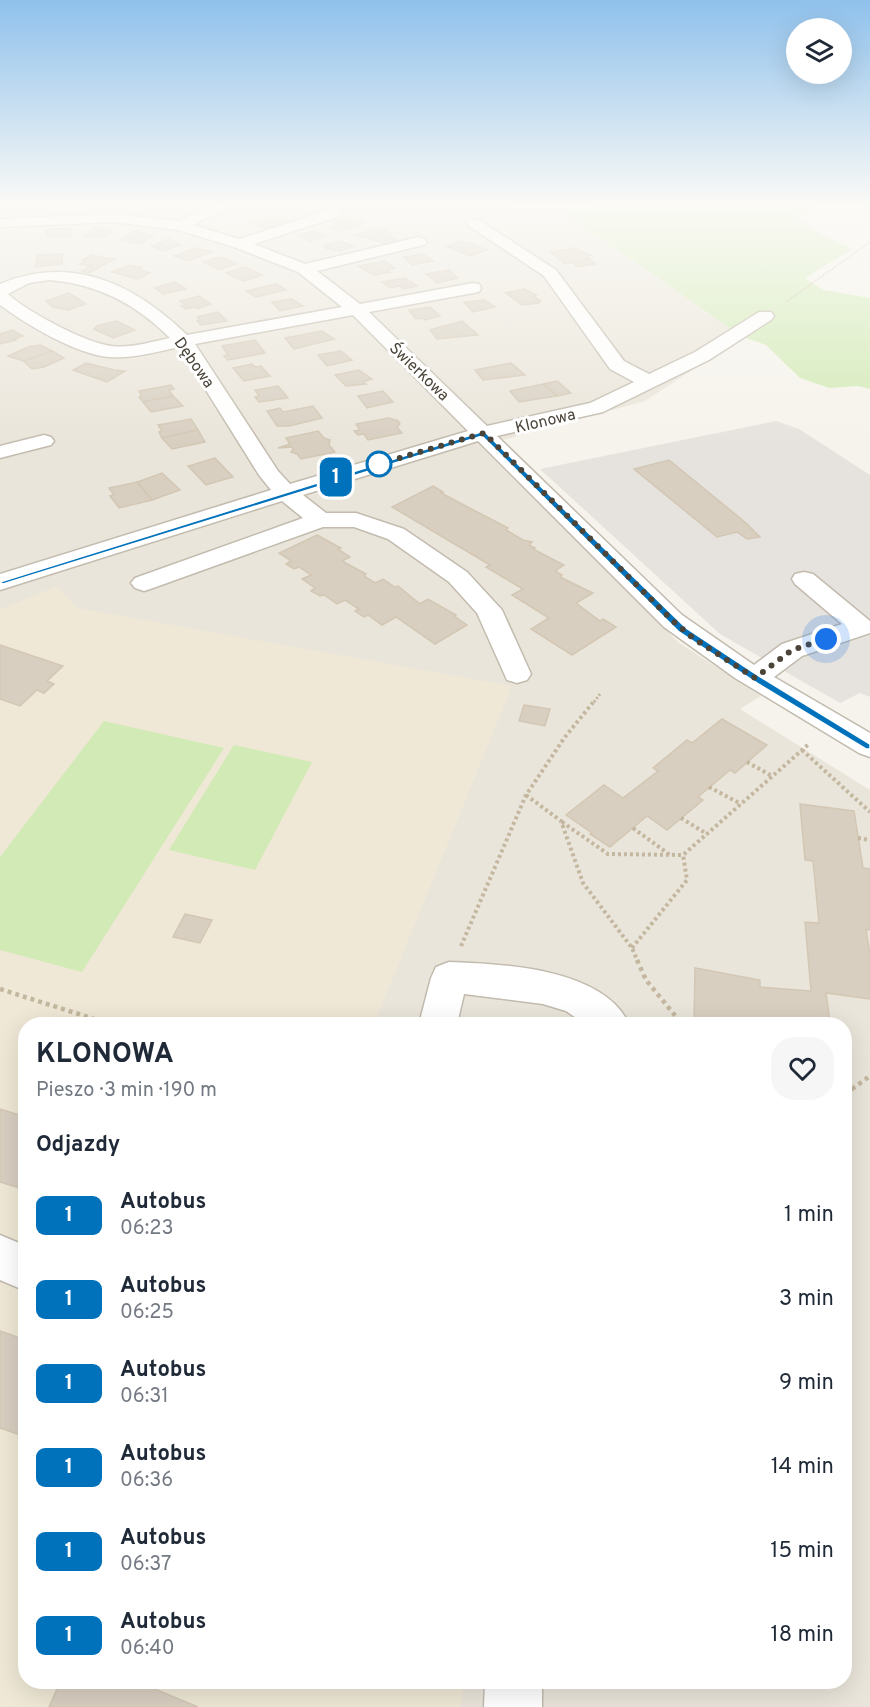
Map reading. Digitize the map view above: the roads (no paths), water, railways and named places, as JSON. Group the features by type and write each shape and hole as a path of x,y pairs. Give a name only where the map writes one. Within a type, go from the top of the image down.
{"street":[{"name":"Dębowa","path":"11,285 2,289 0,294 15,308 100,350 130,351 183,340"},
{"name":"Dębowa","path":"101,285 133,299 183,340 270,475 286,493 320,520"},
{"name":"Świerkowa","path":"324,285 356,309 673,621 693,638 755,678 870,746"},
{"path":"559,285 618,365 651,383"},
{"path":"183,340 472,288"},
{"name":"Klonowa","path":"0,582 484,433 596,408 702,356 765,316"},
{"path":"0,452 44,441"},
{"path":"144,583 320,520 356,520 396,534 458,577 489,610 517,674"},
{"path":"755,678 792,650 861,627 804,579"},
{"path":"440,1017 449,978 486,979 561,992 593,1008 603,1017"},
{"path":"0,1257 18,1265"},
{"path":"513,1707 514,1689"}]}
